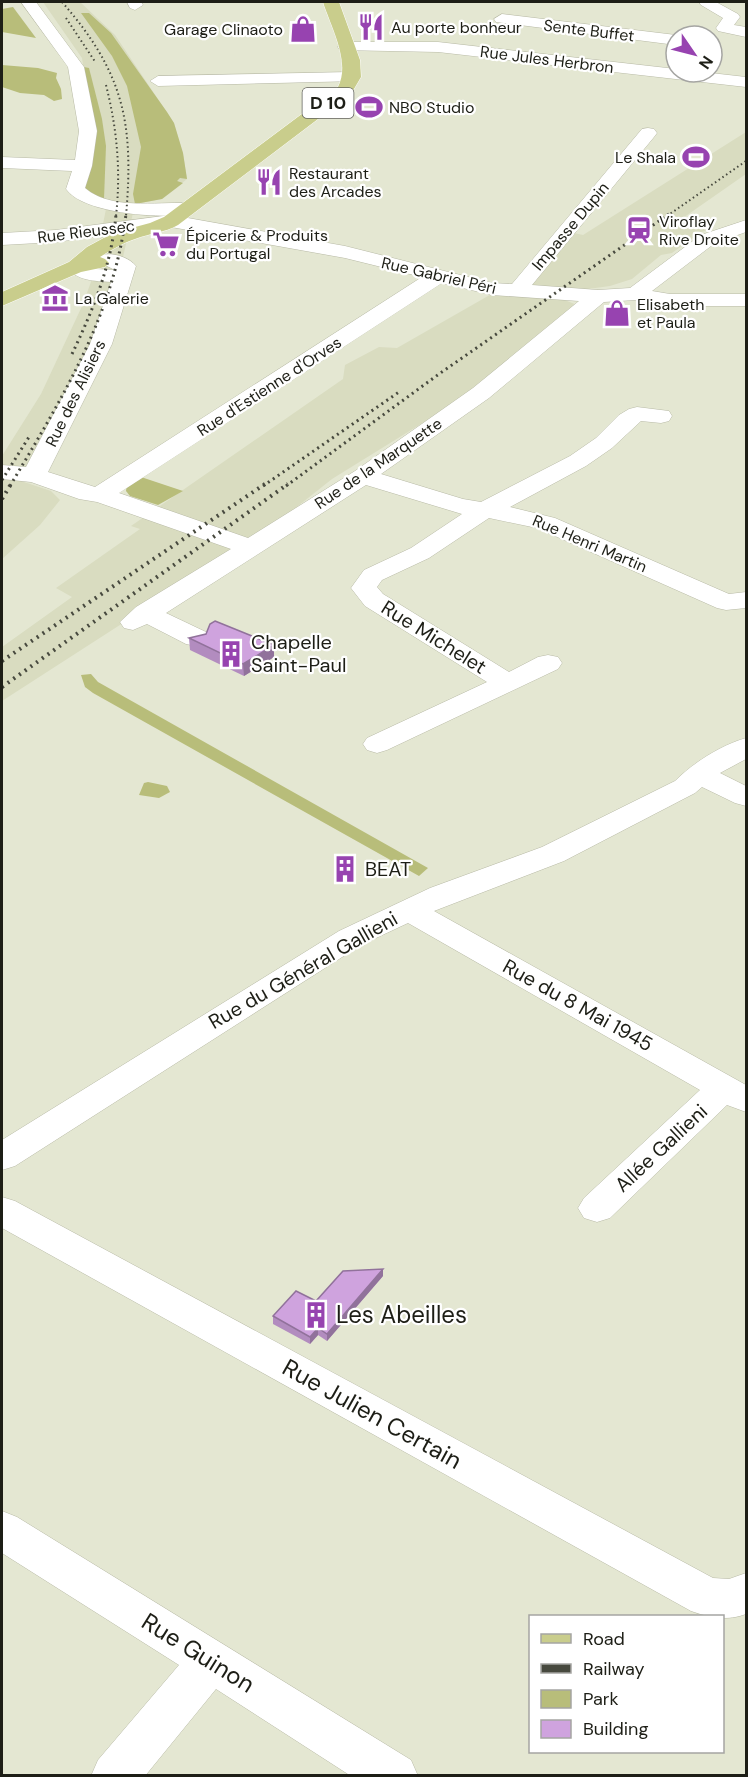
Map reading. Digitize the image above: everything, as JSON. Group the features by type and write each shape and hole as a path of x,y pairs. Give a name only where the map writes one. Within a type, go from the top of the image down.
{"main road":[{"name":"D 10","path":"2,300 76,266 100,263 152,238 171,220 345,90 352,77 351,60 331,2"},
{"name":"D 10","path":"76,266 83,257 133,233 171,220"}],"street":[{"path":"29,2 76,67 87,131 83,166 75,189 79,195 102,205 94,218 95,229"},
{"path":"706,2 732,17 724,28 747,32"},
{"name":"Sente Buffet","path":"502,19 664,39"},
{"name":"Rue Jules Herbron","path":"346,47 438,47 747,82"},
{"path":"158,81 352,77"},
{"name":"Impasse Dupin","path":"516,292 648,133"},
{"path":"2,163 83,166"},
{"name":"Rue Gabriel Péri","path":"102,205 171,220 312,245 471,285 516,292 598,296 635,294 670,300 747,300"},
{"name":"Rue Rieussec","path":"7,239 56,236 171,220"},
{"path":"635,294 708,238 747,226"},
{"path":"7,239 62,254 76,266 92,275 124,276 126,266 108,259"},
{"name":"Rue des Alisiers","path":"34,475 92,365 124,276"},
{"name":"Rue d'Estienne d'Orves","path":"100,495 438,276"},
{"name":"Rue de la Marquette","path":"196,638 139,618 363,476 481,393 598,296"},
{"path":"483,511 578,460 604,443 627,420 637,414 661,416"},
{"path":"2,472 34,475 88,494 100,495 250,547"},
{"name":"Rue Henri Martin","path":"363,476 434,500 483,511 528,517 726,602 745,601"},
{"name":"Rue Michelet","path":"483,511 420,553 373,575 363,588 374,600 508,683"},
{"name":"Rue Michelet","path":"377,744 548,663"},
{"name":"Rue du Général Gallieni","path":"2,1157 350,938 441,895 553,854 685,787 698,774 747,747"},
{"path":"698,774 747,797"},
{"name":"Rue du 8 Mai 1945","path":"408,910 736,1094"},
{"name":"Allée Gallieni","path":"597,1208 736,1094"},
{"name":"Rue Julien Certain","path":"2,1211 707,1597 734,1599 747,1592"},
{"name":"Rue Guinon","path":"2,1530 394,1776"},
{"path":"114,1776 210,1661"}],"shaded area":[{"path":"43,2 80,2 115,35 174,123 183,153 187,179 162,199 135,204 121,266 79,376 21,481 51,491 60,500 40,525 2,559 2,456 41,394 83,304 92,279 107,204 85,193 94,140 82,58"},
{"path":"746,132 746,174 680,220 712,229 701,232 672,253 661,255 632,279 610,286 573,291 562,299 577,305 466,396 332,479 269,529 2,701 2,647 72,597 56,588 140,529 131,526 343,379 345,365 379,347 397,348 495,292 516,295 570,232 583,235"}],"green space":[{"path":"13,7 36,38 2,32 2,9"},
{"path":"81,13 89,13 111,33 174,123 183,153 187,179 180,178 177,181 183,183 162,199 135,204 133,194 141,147 127,86 112,56"},
{"path":"2,65 38,68 57,73 56,78 62,99 54,101 44,95 20,93 2,87"},
{"path":"84,67 89,68 102,119 106,146 104,199 95,198 81,187"},
{"path":"138,476 183,491 158,505 130,496 126,491 127,484"},
{"path":"91,674 98,682 428,868 419,876 93,693 85,687 81,675"},
{"path":"144,783 167,786 170,792 159,798 139,795"}],"building":[{"path":"215,621 274,645 243,664 189,638 206,634 210,624"},
{"name":"Les Abeilles","path":"383,1269 327,1334 318,1328 310,1337 273,1316 296,1291 316,1301 343,1271"}],"railway":[{"path":"62,2 99,52 112,76 120,101 126,126 128,153 126,216"},
{"path":"66,18 96,63"},
{"path":"106,85 117,150 116,216"},
{"path":"667,216 746,161"},
{"path":"72,354 106,269 116,214"},
{"path":"10,486 83,356 110,287 120,251 126,214"},
{"path":"286,486 439,374 669,214"},
{"path":"263,486 399,392"},
{"path":"2,480 29,437"},
{"path":"2,499 11,484"},
{"path":"2,661 265,484"},
{"path":"2,687 288,484"}],"place":[{"name":"Au porte bonheur","path":"371,27"},
{"name":"Garage Clinaoto","path":"303,29"},
{"name":"NBO Studio","path":"369,107"},
{"name":"Le Shala","path":"696,157"},
{"name":"Restaurant des Arcades","path":"269,182"},
{"name":"Viroflay Rive Droite","path":"639,230"},
{"name":"Épicerie & Produits du Portugal","path":"166,244"},
{"name":"La Galerie","path":"55,298"},
{"name":"Elisabeth et Paula","path":"617,313"},
{"name":"Chapelle Saint-Paul","path":"231,654"},
{"name":"BEAT","path":"345,869"},
{"name":"Les Abeilles","path":"316,1315"}]}
